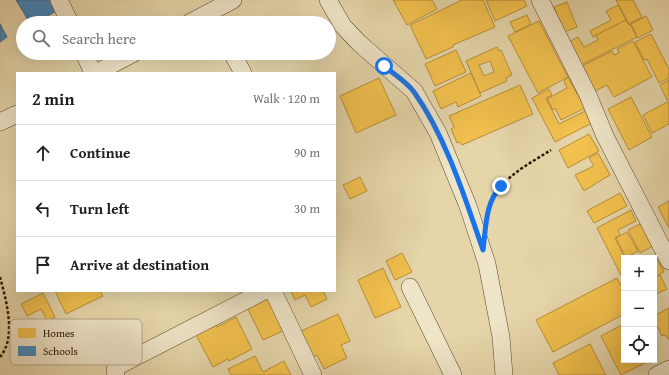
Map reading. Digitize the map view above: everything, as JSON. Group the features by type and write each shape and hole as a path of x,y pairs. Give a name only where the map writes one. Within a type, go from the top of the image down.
{"street":[{"path":"59,0 67,16"},
{"path":"214,16 233,0"},
{"path":"328,0 343,26 359,43 414,91 438,133 468,206 487,264 501,337 504,375"},
{"path":"540,0 588,95 605,136 669,261"},
{"path":"88,60 94,72"},
{"path":"97,72 120,60"},
{"path":"236,60 242,72"},
{"path":"0,122 16,114"},
{"path":"0,126 16,128"},
{"path":"410,286 453,375"},
{"path":"142,354 262,292"},
{"path":"273,292 313,375"},
{"path":"116,375 115,370 120,365"},
{"path":"657,375 669,369"}],"path":[{"path":"487,217 494,193 516,172 551,150"},
{"path":"0,277 6,299 10,328 4,353 0,358"}],"building: Homes":[{"path":"393,0 432,0 437,9 407,25"},
{"path":"462,0 483,0 495,27 453,45 453,47 426,59 410,25"},
{"path":"486,0 524,0 527,6 495,21"},
{"path":"616,0 633,0 642,17 629,24"},
{"path":"567,2 577,27 564,32 554,7"},
{"path":"618,5 626,20 593,37 590,31 611,20 606,11"},
{"path":"527,15 531,24 515,32 510,22"},
{"path":"646,16 653,30 638,38 631,24"},
{"path":"626,20 637,37 581,65 569,42 578,37 584,47 598,40 596,35"},
{"path":"539,21 568,77 538,93 508,36"},
{"path":"651,34 669,69 669,78 659,83 647,59 644,60 635,42"},
{"path":"633,41 652,77 614,97 607,85 595,91 582,66 612,51 614,55 619,53 617,49"},
{"path":"497,47 499,51 501,50 512,75 506,78 507,81 480,93 466,61","holes":["490,61 494,72 484,76 479,65"]},
{"path":"456,50 466,72 435,86 425,64"},
{"path":"471,73 481,96 458,107 456,102 441,109 433,91"},
{"path":"568,77 585,108 561,120 555,108 553,110 547,99 567,88 564,81"},
{"path":"379,78 396,115 356,133 340,96"},
{"path":"669,80 669,99 667,100 660,85"},
{"path":"520,85 533,114 462,145 460,142 457,143 451,129 454,127 449,116"},
{"path":"549,89 552,95 546,98 559,124 585,111 592,123 555,142 532,98"},
{"path":"631,97 652,137 629,150 608,109"},
{"path":"669,101 669,124 652,133 643,115"},
{"path":"589,134 599,151 568,168 559,150"},
{"path":"598,153 610,175 584,191 575,175 594,166 589,158"},
{"path":"360,177 367,191 350,199 343,185"},
{"path":"620,193 627,206 594,223 587,211"},
{"path":"669,201 669,228 658,207"},
{"path":"631,210 636,221 618,230 620,235 615,238 624,255 621,255 621,275 597,228"},
{"path":"642,223 653,246 640,253 628,230"},
{"path":"627,232 638,251 631,255 624,255 616,238"},
{"path":"402,253 412,272 395,280 386,261"},
{"path":"657,259 664,272 657,276"},
{"path":"383,268 401,307 375,318 358,280"},
{"path":"660,275 667,289 657,294 657,291 657,276"},
{"path":"617,278 621,285 621,316 553,352 536,320"},
{"path":"55,292 101,292 103,296 66,314"},
{"path":"291,292 324,292 327,299 311,307 305,295 295,300"},
{"path":"43,293 55,317 46,319 41,309 27,316 21,304"},
{"path":"269,294 285,330 263,340 246,305"},
{"path":"669,308 669,339 665,335 662,336 657,326 657,314"},
{"path":"338,314 350,341 341,345 347,358 324,369 317,355 309,359 297,333"},
{"path":"236,317 252,349 229,361 228,359 213,367 195,333 215,322 217,327"},
{"path":"621,326 621,363 645,363 621,375 601,336"},
{"path":"590,344 606,375 559,375 553,363"},
{"path":"255,356 263,372 284,361 291,375 231,375 228,369"}],"building: Schools":[{"path":"16,0 53,0 58,10 47,16 26,16"},
{"path":"0,24 7,37 0,42"}],"route":[{"path":"384,66 414,91 438,133 468,206 483,250 488,210 494,193 501,186"}]}
